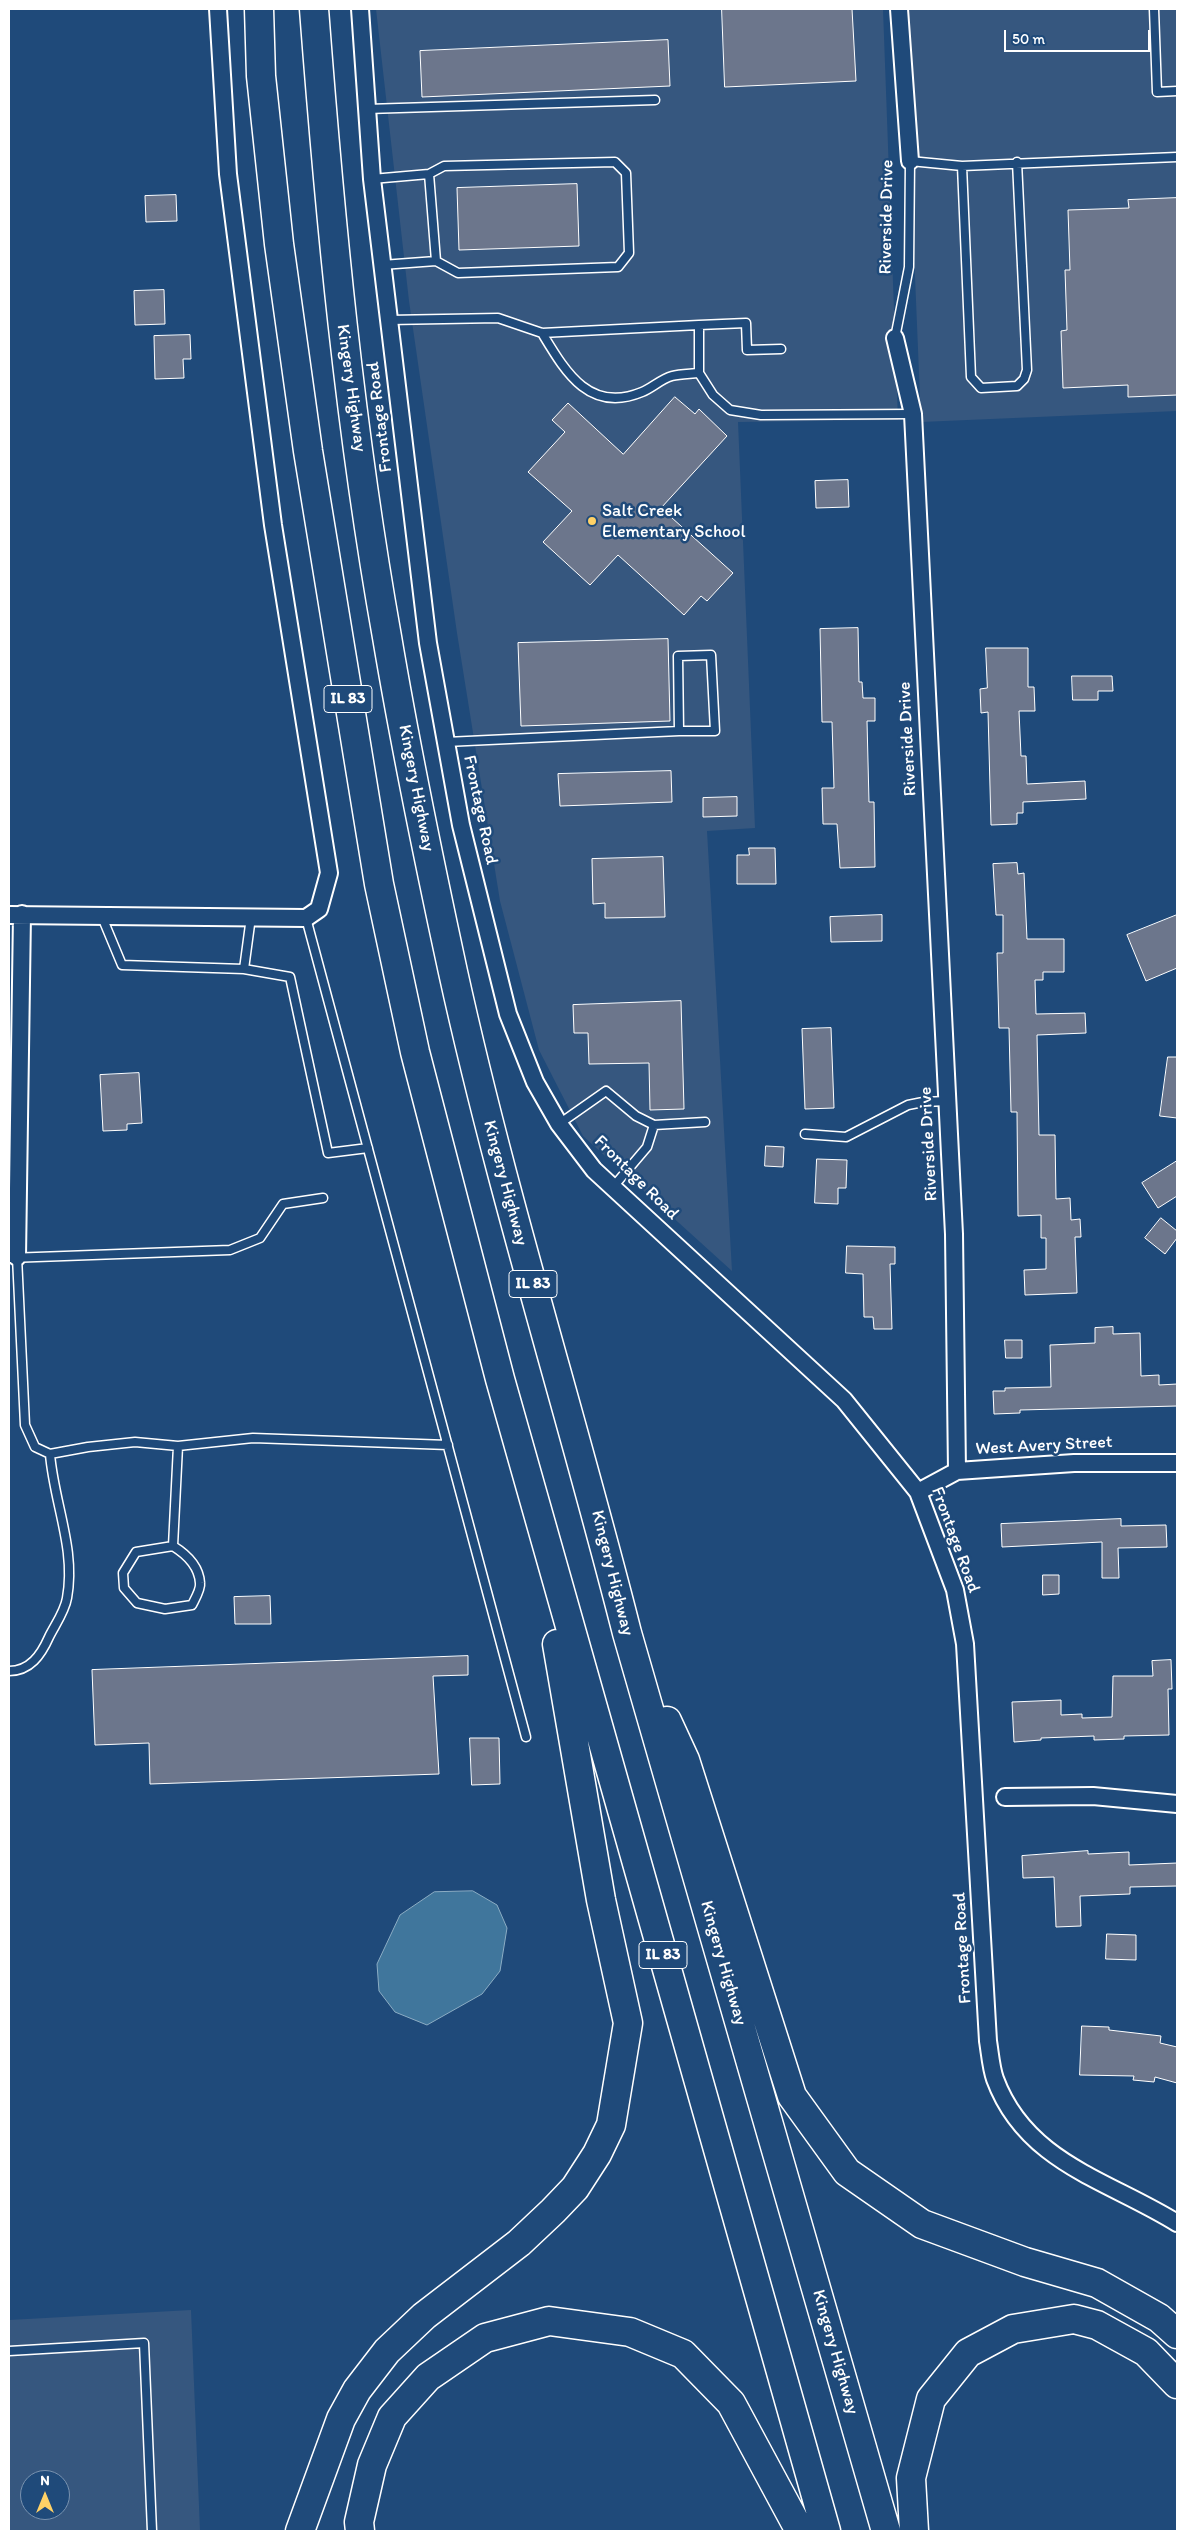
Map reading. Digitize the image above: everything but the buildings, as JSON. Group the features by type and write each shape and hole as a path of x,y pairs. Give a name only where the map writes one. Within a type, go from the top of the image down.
{"highway":[{"name":"IL 83","path":"259,9 261,76 279,244 308,451 379,884 415,1052 500,1379 826,2531"},
{"name":"Kingery Highway","path":"314,9 340,308 386,634 411,769 454,974 484,1103 594,1500 627,1633 886,2531"},
{"path":"300,2531 341,2419 357,2390 387,2351 424,2316 519,2243 553,2212 584,2174 597,2154 611,2124 628,2023 601,1900 564,1676 500,1379"},
{"path":"627,1633 685,1760 792,2096 847,2172 922,2224 1025,2262 1097,2283 1159,2318 1177,2334"},
{"path":"914,2531 910,2478 931,2399 968,2353 1012,2329 1074,2319 1097,2326 1146,2352 1177,2384"},
{"path":"360,2531 359,2522 372,2465 392,2417 428,2377 485,2338 549,2321 630,2332 683,2354 731,2403 800,2531"}],"street":[{"path":"13,1257 15,914 306,918 319,909 328,873 273,525 228,174 218,9"},
{"name":"Frontage Road","path":"360,9 372,179 428,643 461,825 508,1014 535,1082 559,1124 594,1170 844,1400 918,1492 955,1590 965,1644 988,2041 994,2077 1009,2110 1034,2139 1062,2162 1149,2205 1177,2223"},
{"name":"Riverside Drive","path":"899,9 910,161"},
{"name":"Riverside Drive","path":"895,338 913,414 954,1234 957,1471"},
{"name":"West Avery Street","path":"918,1492 957,1471 1074,1463 1177,1463"},
{"path":"1005,1797 1093,1796 1177,1804"}],"lane":[{"path":"1154,9 1157,92 1177,91"},
{"path":"366,109 655,100"},
{"path":"910,161 962,166 1017,162 1177,157"},
{"name":"Riverside Drive","path":"895,338 909,267 910,161"},
{"path":"372,179 429,174 444,166 607,162 615,162 626,173 629,253 618,267 458,273 436,261 382,264"},
{"path":"962,166 971,377 981,388 1017,386 1024,379 1027,370 1017,162"},
{"path":"429,174 436,261"},
{"path":"389,320 498,318 542,333 746,324 747,350 781,349"},
{"path":"699,325 699,373 713,395 730,410 761,415 913,414"},
{"path":"542,333 565,371 589,392 616,400 642,392 672,376 699,373"},
{"path":"446,742 679,730 715,731 711,655 678,656 679,730"},
{"path":"101,915 122,965 244,969 290,977 328,1153 368,1148"},
{"path":"244,969 251,917"},
{"path":"306,918 526,1737"},
{"path":"559,1124 606,1091 636,1116 654,1124 705,1122"},
{"path":"805,1134 846,1137 908,1105 946,1101"},
{"path":"613,1187 647,1147 654,1124"},
{"path":"323,1198 283,1204 260,1238 230,1250 13,1257 24,1425 35,1447 50,1454 88,1447 135,1442 178,1446 253,1438 448,1445"},
{"path":"173,1546 178,1446"},
{"path":"9,1671 21,1671 41,1655 67,1600 69,1551 52,1483 50,1454"},
{"path":"173,1546 183,1552 196,1567 201,1584 192,1605 166,1609 138,1603 124,1588 123,1573 136,1552 173,1546"},
{"path":"9,2351 144,2343 152,2531"}],"shaded area":[{"path":"376,9 883,9 898,420 738,422 755,828 707,831 732,1271 583,1136 539,1050 500,901 457,633 409,301"},
{"path":"904,9 1177,9 1177,411 921,422"},
{"path":"473,1891 497,1905 507,1928 500,1971 482,1994 427,2025 395,2012 379,1991 377,1964 400,1915 434,1892"},
{"path":"191,2310 200,2531 9,2531 9,2320"}],"place":[{"name":"Salt Creek Elementary School","path":"592,521"}]}
